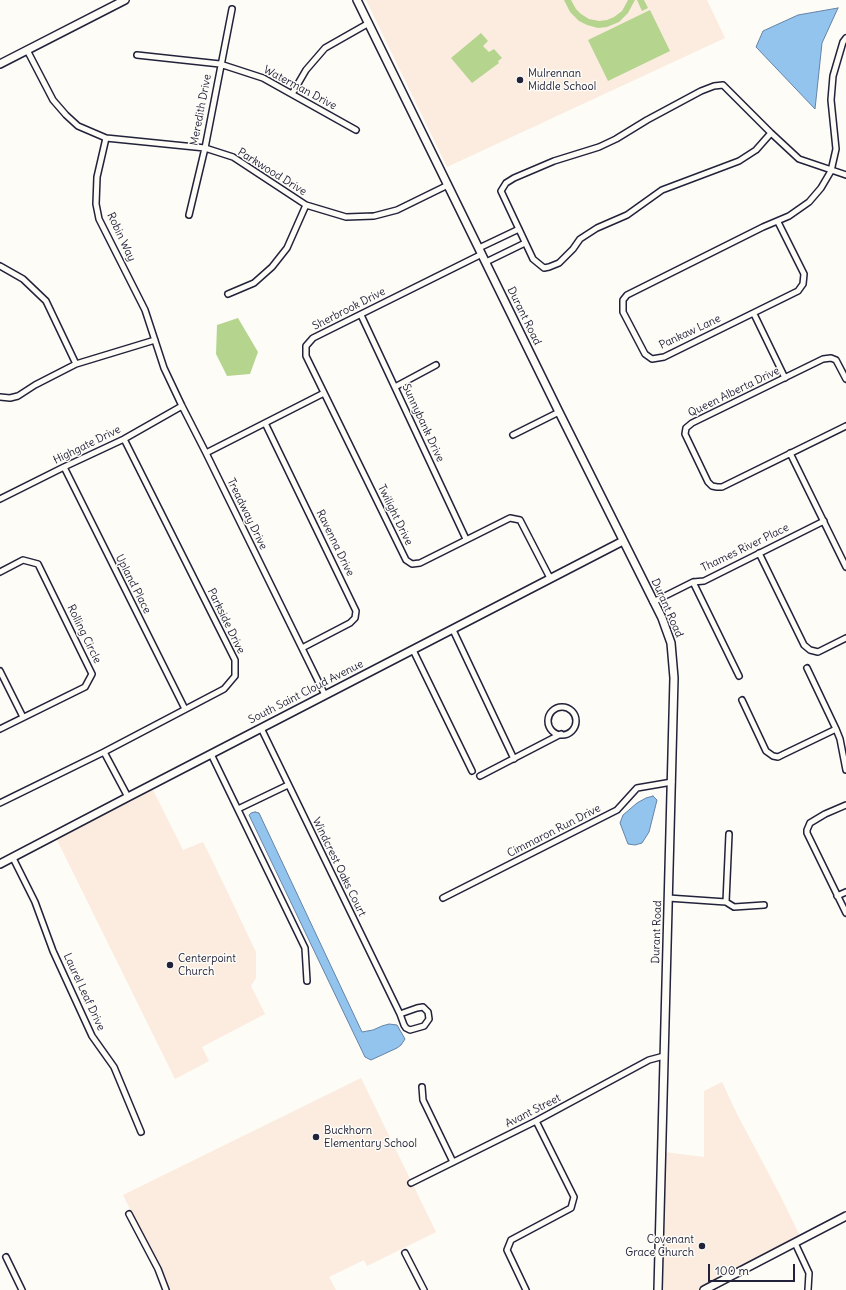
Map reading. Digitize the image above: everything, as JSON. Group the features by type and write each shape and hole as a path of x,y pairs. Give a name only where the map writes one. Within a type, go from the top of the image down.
{"street":[{"path":"0,64 125,0"},
{"name":"Durant Road","path":"357,0 654,602 668,635 673,659 674,678 658,1290"},
{"name":"Meredith Drive","path":"189,215 205,148 220,64 232,9"},
{"path":"292,94 306,70 324,48 368,23"},
{"name":"Pankaw Lane","path":"778,222 804,274 803,284 798,291 664,357 652,359 645,354 623,312 623,300 627,295 789,216 809,202 821,188 831,170 836,149 831,100 833,76 843,42 846,38"},
{"name":"Parkwood Drive","path":"27,50 53,100 66,116 78,126 106,138 205,148 232,157 306,205 346,217 374,216 397,210 448,185"},
{"name":"Waterman Drive","path":"137,55 220,64 263,78 356,130"},
{"path":"771,133 756,150 739,161 662,190 627,215 596,228 580,239 573,249 559,263 549,267 544,268 533,259 501,191 506,183 514,178 554,160 599,147 701,91 714,86 723,85 771,133 799,158 846,175"},
{"name":"Robin Way","path":"106,138 96,177 96,204 99,218 145,310 155,340"},
{"path":"228,294 254,284 272,267 286,248 306,205"},
{"name":"Sherbrook Drive","path":"324,393 306,356 306,346 313,338 361,315 519,229"},
{"path":"486,262 525,243"},
{"path":"0,266 23,279 46,301 76,364"},
{"path":"754,314 785,378"},
{"name":"Sunnybank Drive","path":"361,315 466,539"},
{"path":"0,397 10,398 18,396 35,385 76,364 155,340"},
{"name":"Treadway Drive","path":"155,340 164,368 182,406 325,695"},
{"name":"Queen Alberta Drive","path":"846,379 836,360 831,358 823,359 692,423 686,428 685,434 708,482 712,486 722,487 846,426"},
{"path":"395,387 436,365"},
{"path":"206,453 324,393"},
{"name":"Twilight Drive","path":"324,393 406,560 412,564 420,563 510,518 520,520 550,578"},
{"name":"Highgate Drive","path":"0,499 124,438 182,406"},
{"path":"513,435 559,412"},
{"name":"Ravenna Drive","path":"265,423 356,611 355,618 350,623 302,648"},
{"name":"Parkside Drive","path":"104,752 224,689 235,676 235,660 124,438"},
{"path":"790,453 846,567"},
{"name":"Upland Place","path":"64,467 185,709"},
{"name":"Thames River Place","path":"654,602 694,582 704,581 824,521"},
{"name":"South Saint Cloud Avenue","path":"0,864 128,796 453,630 623,541"},
{"path":"759,553 804,645 810,650 818,652 846,638"},
{"name":"Rolling Circle","path":"0,572 23,560 38,564 92,674 85,687 0,729"},
{"path":"694,582 739,676"},
{"path":"453,630 514,759"},
{"path":"413,650 472,771"},
{"path":"807,668 840,739 846,770"},
{"path":"0,671 23,717"},
{"path":"742,700 766,751 773,756 778,757 836,729"},
{"path":"480,776 561,734 572,731 576,722 574,713 570,709 562,707 553,709 548,717 551,729 554,732 561,734"},
{"name":"Windcrest Oaks Court","path":"261,728 404,1025 410,1030 424,1026 429,1019 428,1012 423,1007 400,1014"},
{"path":"0,803 104,752 128,796"},
{"path":"211,754 305,948 307,981"},
{"name":"Cimmaron Run Drive","path":"443,898 617,810 637,788 672,782"},
{"path":"238,809 288,784"},
{"path":"846,805 825,814 810,823 807,833 846,914"},
{"path":"726,902 729,834"},
{"name":"Laurel Leaf Drive","path":"13,858 35,902 53,951 92,1036 114,1067 141,1132"},
{"path":"838,896 846,892"},
{"path":"668,898 726,902 734,907 764,905"},
{"name":"Avant Street","path":"411,1183 536,1121 649,1060 664,1056"},
{"path":"422,1087 423,1100 453,1162"},
{"path":"526,1290 507,1250 510,1240 571,1208 574,1197 536,1121"},
{"path":"129,1214 158,1269 166,1290"},
{"path":"704,1290 846,1216"},
{"path":"795,1243 808,1273 808,1290"},
{"path":"406,1253 424,1290"},
{"path":"6,1257 22,1290"}],"shaded area":[{"name":"Mulrennan Middle School","path":"366,0 707,0 725,38 447,167"},
{"path":"152,788 183,850 203,842 215,866 256,952 256,978 251,986 265,1014 202,1047 209,1061 175,1079 56,838"},
{"name":"Buckhorn Elementary School","path":"361,1078 436,1232 367,1266 364,1260 329,1277 336,1290 170,1290 123,1195"},
{"path":"722,1082 800,1236 698,1290 661,1290 665,1152 704,1157 704,1091"}],"green space":[{"path":"564,0 571,0 581,14 589,19 599,21 614,17 622,11 628,0 635,0 628,13 619,22 607,27 598,28 579,21 570,12"},
{"path":"637,0 644,0 648,8 642,11"},
{"path":"650,10 670,51 608,81 588,40"},
{"path":"481,33 488,41 483,46 489,52 494,49 502,58 498,61 499,63 472,83 451,58"},
{"path":"238,318 258,352 250,374 227,376 216,354 217,325"}],"water":[{"path":"838,8 822,43 815,109 756,47 763,31 798,15"},
{"path":"653,796 657,800 649,832 642,843 635,845 628,844 620,823 623,815 637,803"},
{"path":"255,812 259,813 362,1032 373,1030 389,1024 397,1025 405,1039 397,1048 371,1060 365,1057 249,815"}],"place":[{"name":"Mulrennan Middle School","path":"520,80"},
{"name":"Centerpoint Church","path":"170,965"},
{"name":"Buckhorn Elementary School","path":"316,1137"},
{"name":"Covenant Grace Church","path":"702,1246"}]}
